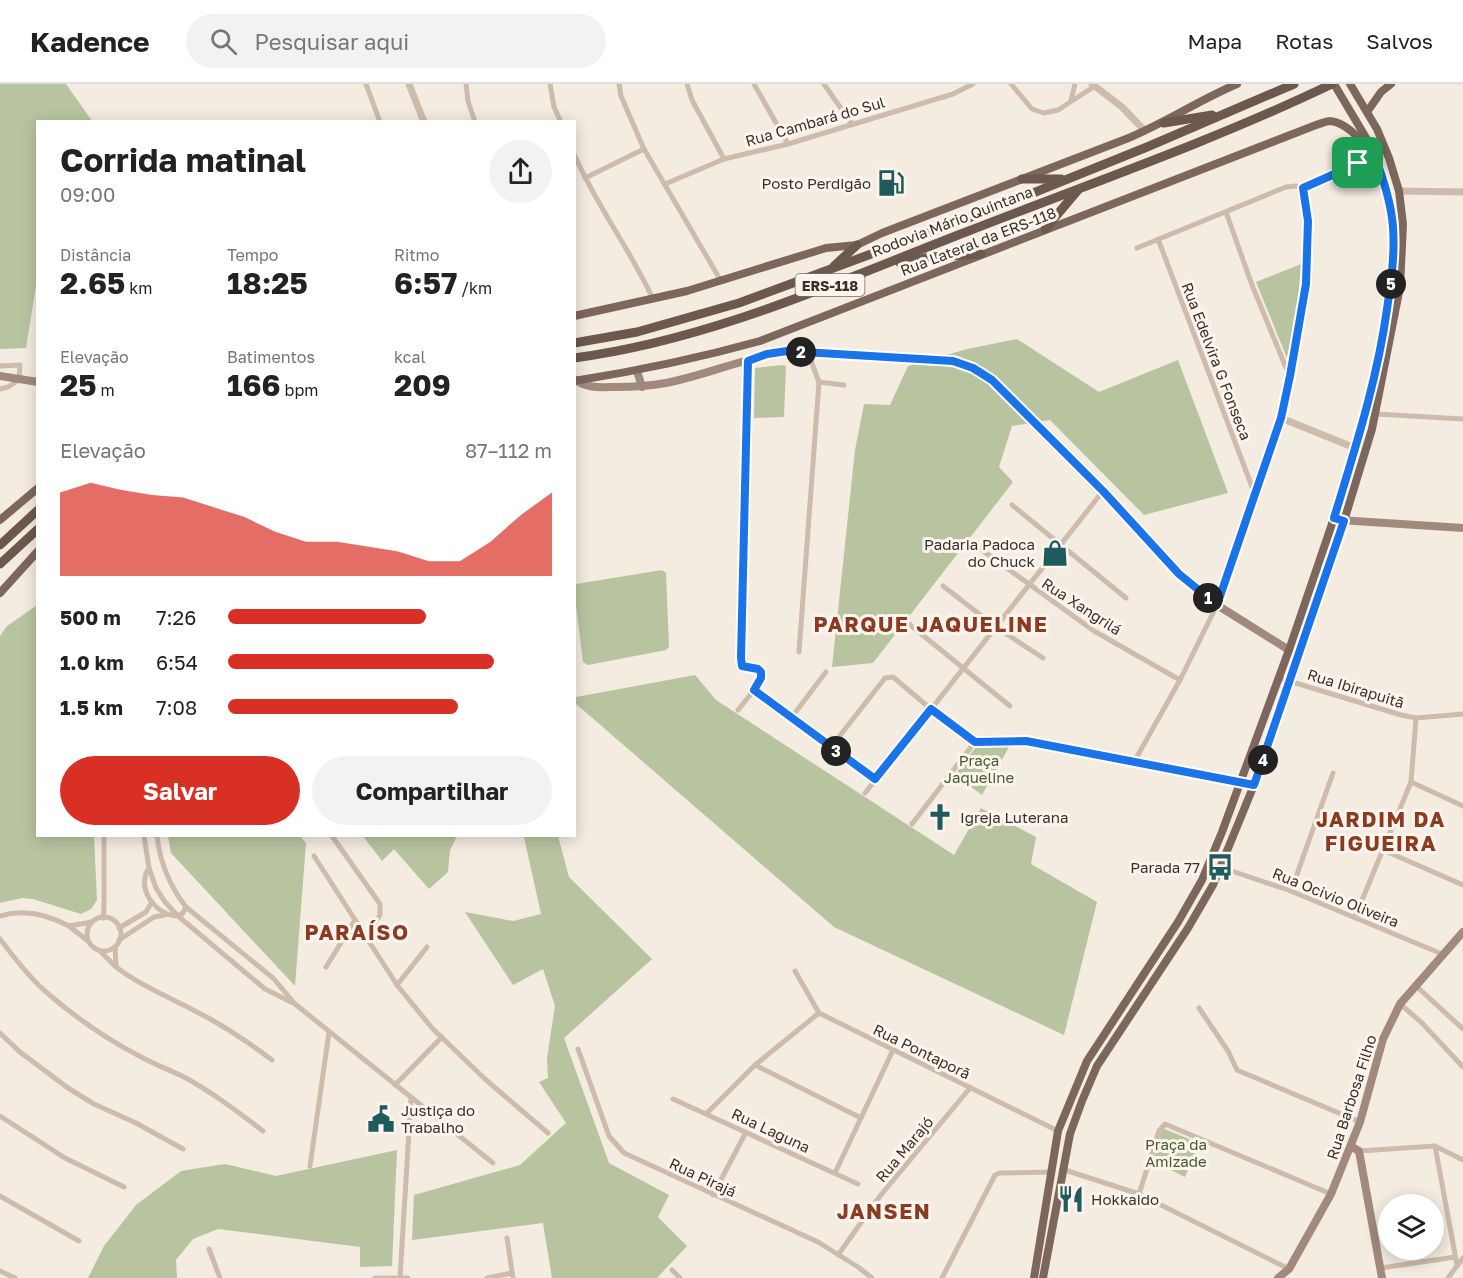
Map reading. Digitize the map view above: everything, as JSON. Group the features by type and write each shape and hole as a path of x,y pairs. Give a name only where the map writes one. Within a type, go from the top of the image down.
{"highway":[{"name":"Rodovia Mário Quintana","path":"576,343 637,332 739,303 1066,180 1294,84"},
{"name":"Rodovia Mário Quintana","path":"576,358 641,346 722,325 1248,123 1333,84"},
{"path":"1164,123 1227,113"},
{"path":"1022,179 1066,180"},
{"path":"1045,229 1079,189"},
{"path":"830,269 858,245"},
{"path":"877,267 931,257 981,254"},
{"path":"0,545 36,512"},
{"path":"0,564 36,530"}],"main road":[{"path":"576,316 653,299 826,248 858,245 882,233 1164,123 1204,99 1237,84"},
{"path":"1034,1278 1058,1131 1086,1061 1178,922 1202,880 1289,650 1363,425 1377,366 1393,265 1393,225 1387,191 1375,156 1333,84"},
{"path":"1367,112 1381,92 1391,84"},
{"path":"1043,1278 1070,1134 1097,1066 1188,928 1213,885 1254,785 1291,681 1344,521 1376,414 1400,287 1403,224 1399,191 1389,158 1377,129 1351,86"},
{"name":"Rua Lateral da ERS-118","path":"576,380 637,371 760,341 1045,229 1330,121 1352,132 1375,156"},
{"path":"576,381 593,387 642,387 669,382 767,354 787,351 953,361 973,368 992,380 1103,491 1179,574 1217,605 1289,650"},
{"path":"637,371 642,387"},
{"path":"0,376 36,382"},
{"path":"0,520 36,490"},
{"path":"1334,518 1344,521 1463,528"},
{"path":"0,593 33,561"},
{"name":"Rua Barbosa Filho","path":"1278,1278 1289,1269 1355,1149 1360,1122 1383,1039 1400,1004 1463,932"},
{"path":"1355,1149 1382,1278"}],"street":[{"path":"366,84 379,120"},
{"path":"409,84 423,120"},
{"path":"466,84 468,101 475,120"},
{"path":"550,84 554,107 560,120"},
{"path":"619,84 621,96 644,149 721,280"},
{"path":"687,84 692,100 724,159"},
{"path":"754,84 788,144"},
{"path":"824,84 852,124"},
{"name":"Rua Cambará do Sul","path":"665,184 724,159 788,144 953,94 971,84"},
{"path":"1011,84 1027,104 1038,112 1051,113 1093,85 1122,107 1145,131"},
{"path":"1071,100 1075,84"},
{"path":"576,176 584,175 644,149"},
{"path":"1137,248 1286,187 1303,188 1375,156"},
{"path":"576,158 643,276 653,299"},
{"path":"1134,762 1180,680 1217,605 1281,418 1306,284 1308,221 1303,188"},
{"path":"1399,191 1463,192"},
{"path":"1226,212 1252,285 1290,376"},
{"name":"Rua Edelvira G Fonseca","path":"1158,239 1254,492"},
{"path":"799,652 819,382 808,353"},
{"path":"738,710 761,678 761,672 758,669 742,666 748,361"},
{"path":"0,366 20,365 19,380 8,387 0,388"},
{"path":"819,382 844,385"},
{"path":"1376,414 1463,419"},
{"path":"1281,418 1355,448"},
{"path":"865,793 1103,491"},
{"path":"1012,505 1126,598"},
{"name":"Rua Xangrilá","path":"975,545 1094,631 1180,680"},
{"path":"943,586 996,627 1044,658"},
{"path":"909,624 1010,706"},
{"path":"791,718 826,672"},
{"path":"831,747 888,676 893,677 975,742 1026,741 1254,785"},
{"name":"Rua Ibirapuitã","path":"1279,678 1416,718 1463,714"},
{"path":"754,690 875,779"},
{"path":"1355,917 1411,782 1416,718"},
{"path":"912,824 975,742"},
{"path":"1291,891 1333,773"},
{"path":"1411,782 1463,806"},
{"path":"103,918 104,837"},
{"path":"144,837 149,868 156,888 165,902 178,916 265,989 295,1004"},
{"path":"157,837 163,866 175,892 186,907 273,978 295,1004 493,1163"},
{"path":"333,837 380,904 380,915 366,938"},
{"path":"1383,850 1463,885"},
{"path":"314,856 397,985 432,1028 485,1079 548,1133"},
{"name":"Rua Ocivio Oliveira","path":"1220,867 1291,891 1442,954"},
{"path":"149,868 144,875 147,892 152,902 165,915"},
{"path":"119,928 146,912 152,902"},
{"path":"100,951 108,951 119,940 154,917 178,916 186,907"},
{"path":"0,916 22,912 47,917 69,926 116,967 168,999 209,1018 272,1060"},
{"path":"69,926 103,918 111,919 119,928 119,940"},
{"path":"326,967 355,920"},
{"path":"88,941 87,933 92,922"},
{"path":"0,939 22,968 50,996 80,1019 141,1057 194,1084 263,1131"},
{"path":"115,946 116,967"},
{"path":"397,985 427,947"},
{"path":"707,1113 755,1065 819,1013 795,971"},
{"path":"1415,985 1463,1029"},
{"path":"1400,1004 1421,1022 1463,1067"},
{"path":"1199,1008 1238,1070 1360,1122"},
{"name":"Rua Pontaporã","path":"819,1013 1058,1131"},
{"path":"310,1166 329,1032"},
{"path":"0,1033 20,1052 68,1088 94,1104 136,1123 183,1149"},
{"path":"395,1085 442,1038"},
{"name":"Rua Pirajá","path":"578,1049 609,1136 624,1153 818,1242 872,1278"},
{"path":"835,1173 893,1050"},
{"path":"755,1065 861,1118"},
{"name":"Rua Marajó","path":"838,1255 880,1196 970,1088"},
{"path":"400,1278 411,1098"},
{"name":"Rua Laguna","path":"673,1099 858,1184"},
{"path":"0,1116 64,1158 124,1186"},
{"path":"1139,1194 1159,1131 1165,1124 1332,1194"},
{"path":"713,1195 746,1132"},
{"path":"1435,1146 1456,1265"},
{"path":"1355,1149 1435,1146 1463,1160"},
{"path":"1062,1169 1139,1194 1289,1269"},
{"path":"942,1278 995,1175 1051,1172"},
{"path":"0,1196 79,1241"},
{"path":"488,1278 512,1276 507,1238"},
{"path":"209,1249 220,1278"},
{"path":"1381,1268 1455,1257"},
{"path":"1449,1278 1463,1258"},
{"path":"672,1270 680,1278"},
{"path":"0,1271 15,1278"},
{"path":"375,1278 408,1278"}],"green space":[{"path":"0,84 66,84 91,120 36,120 36,286 26,348 0,349"},
{"path":"1301,264 1297,314 1287,358 1256,282"},
{"path":"1017,339 1099,392 1178,360 1228,493 1144,515 1050,420 1012,426 999,467 1013,482 873,663 832,667 855,450 864,404 890,405 908,366 967,349"},
{"path":"786,366 784,417 754,418 755,368"},
{"path":"662,570 666,573 669,647 666,650 588,665 583,662 576,606 576,584"},
{"path":"36,606 36,837 94,837 97,900 91,909 81,914 33,899 22,898 0,903 0,636 7,626"},
{"path":"695,675 716,700 954,855 981,808 1036,837 1031,864 1097,902 1064,1035 834,927 576,704 576,697"},
{"name":"Praça Jaqueline","path":"976,747 1009,747 982,795 955,775"},
{"path":"168,837 301,837 306,843 295,986 171,853"},
{"path":"364,837 456,837 450,850 448,872 429,889 394,849 382,861"},
{"path":"524,837 558,837 569,877 652,959 564,1038 609,1163 669,1195 658,1217 687,1246 657,1278 552,1278 543,1223 412,1240 414,1195 520,1165 566,1123 539,1082 548,1078 547,1058 555,1006 543,969 513,985 465,912 513,921 541,914"},
{"name":"Praça da Amizade","path":"1162,1128 1199,1143 1185,1177 1153,1161"},
{"path":"397,1150 392,1266 360,1267 360,1247 218,1229 193,1239 176,1260 177,1278 88,1278 104,1246 136,1205 181,1171 225,1164 276,1176"}],"place":[{"name":"Posto Perdigão","path":"891,183"},
{"name":"Padaria Padoca do Chuck","path":"1055,553"},
{"name":"Igreja Luterana","path":"940,817"},
{"name":"Parada 77","path":"1220,867"},
{"name":"Justiça do Trabalho","path":"381,1119"},
{"name":"Hokkaido","path":"1071,1199"}],"district":[{"name":"PARQUE JAQUELINE","path":"931,624"},
{"name":"JARDIM DA FIGUEIRA","path":"1381,831"},
{"name":"PARAÍSO","path":"357,932"},
{"name":"JANSEN","path":"884,1211"}],"route":[{"path":"1375,156 1387,191 1393,225 1394,249 1385,325 1363,425 1334,518 1344,521 1254,785 1026,741 975,742 931,709 875,779 754,690 761,678 761,672 758,669 742,666 741,658 748,361 767,354 787,351 953,361 973,368 992,380 1103,491 1179,574 1217,605 1281,418 1301,323 1309,247 1303,188 1358,163 1375,156"}]}
